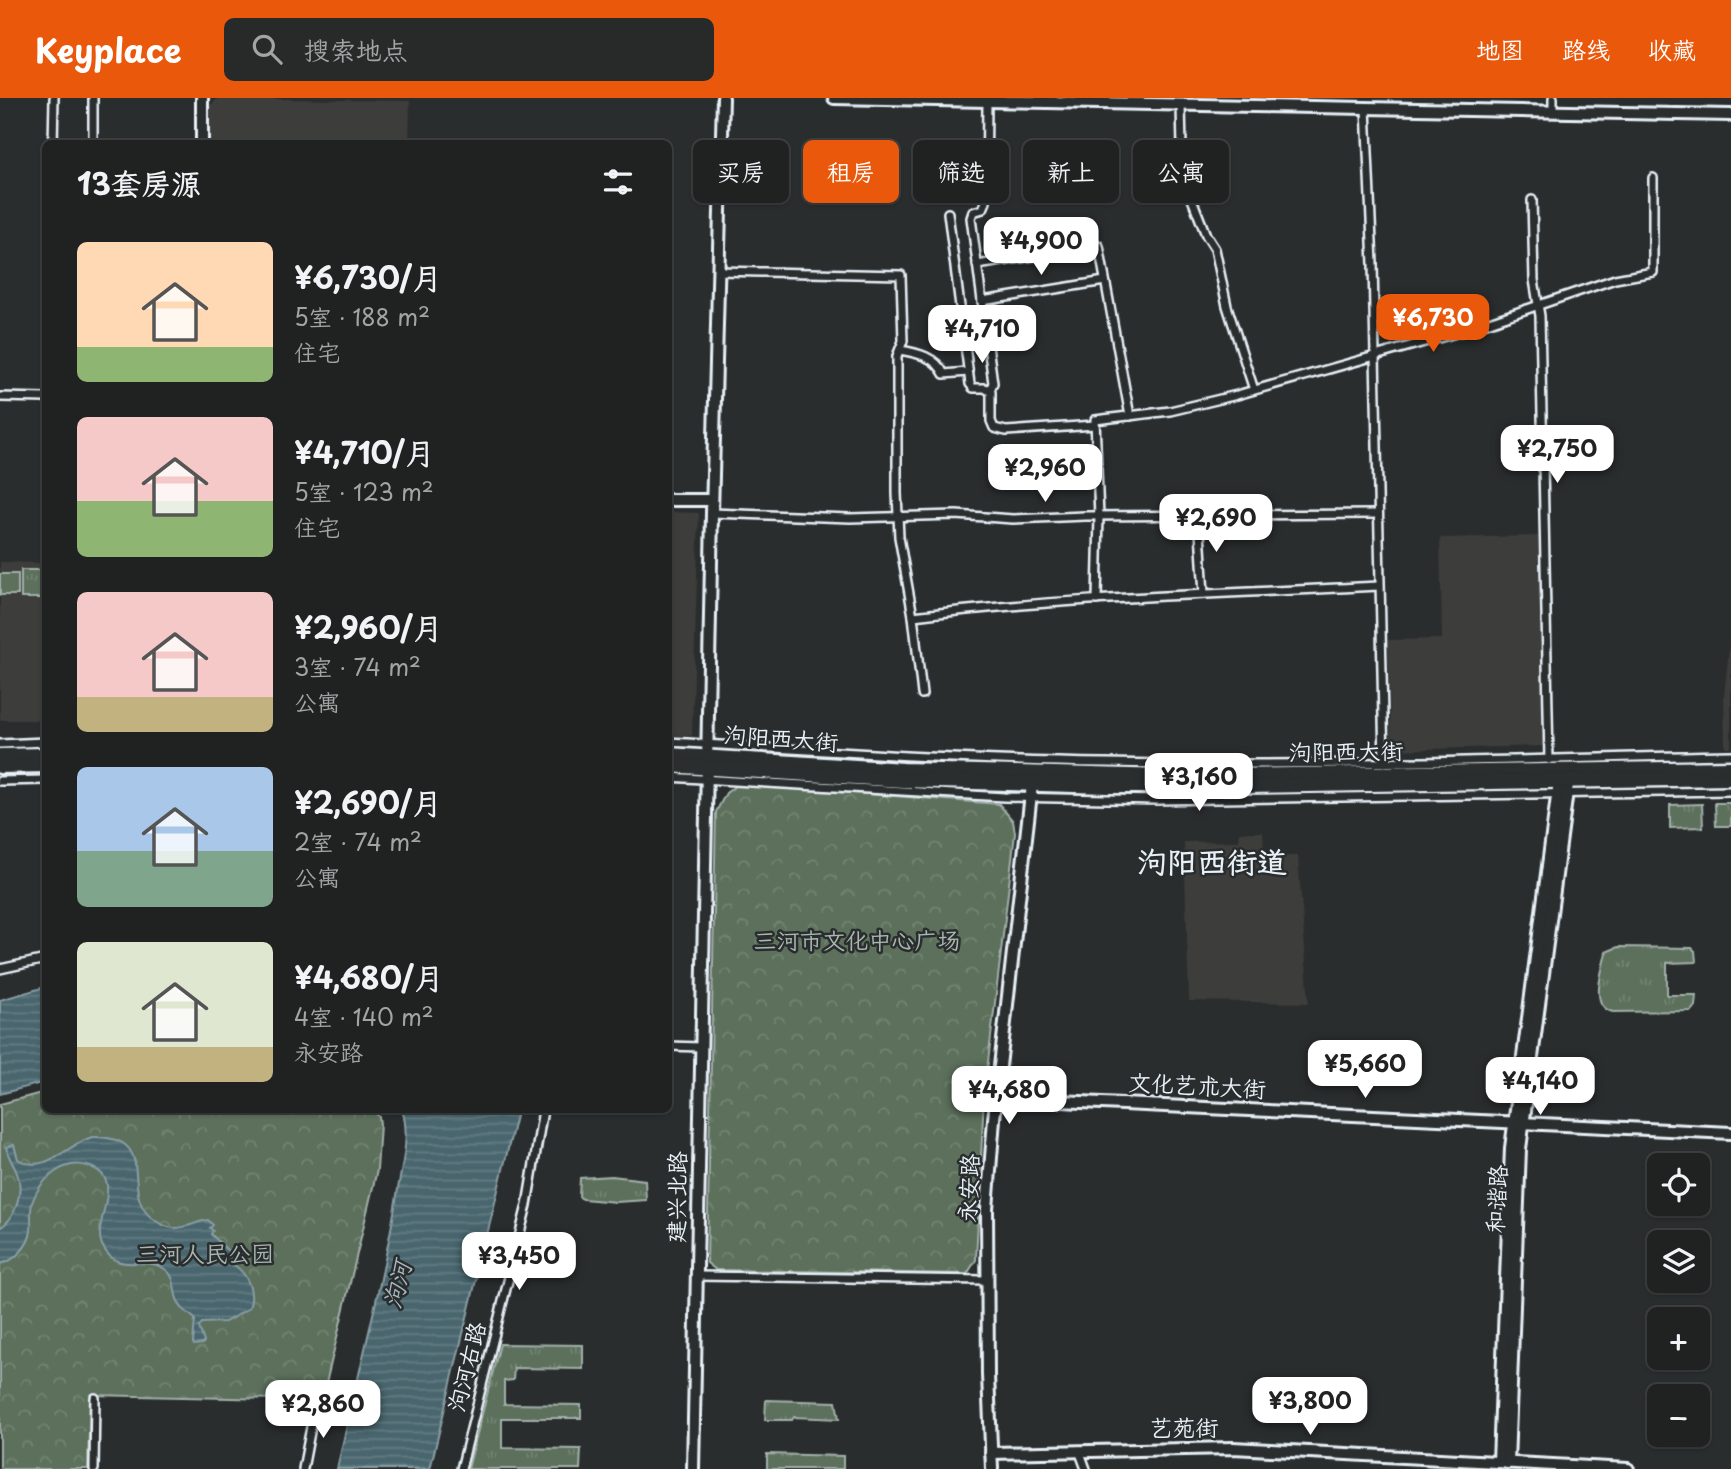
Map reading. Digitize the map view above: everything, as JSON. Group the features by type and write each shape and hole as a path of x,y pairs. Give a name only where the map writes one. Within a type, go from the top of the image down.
{"highway":[{"path":"0,756 42,755"},
{"name":"泃阳西大街","path":"672,756 707,762 1031,791 1560,778 1731,778"},
{"name":"泃阳西大街","path":"672,765 707,762 1167,777 1384,768 1560,778 1731,768"},
{"path":"0,766 42,765"}],"street":[{"path":"53,140 54,98"},
{"path":"93,98 93,140"},
{"path":"202,98 202,140"},
{"name":"建兴北路","path":"693,1469 712,500 723,98"},
{"path":"834,98 987,102 1111,101 1181,105 1731,115"},
{"path":"1553,98 1553,112"},
{"path":"987,102 986,202 983,209 973,212 971,218 993,383 990,390 991,421 996,429 1006,431 1095,425"},
{"path":"1181,105 1182,148 1192,199 1206,235 1215,249 1227,306 1254,390"},
{"path":"1366,108 1373,254 1384,768"},
{"path":"1097,600 1099,516 1095,420 1170,411 1254,390 1460,332 1615,279 1653,272 1653,178"},
{"path":"1532,200 1560,778"},
{"path":"948,213 971,386 990,390"},
{"path":"977,265 1099,246 1130,416"},
{"path":"718,271 901,275 903,341 897,356 899,537 913,616 922,694"},
{"path":"982,301 1105,281"},
{"path":"900,350 917,352 939,363 944,374 968,372"},
{"path":"0,397 42,398"},
{"path":"672,499 712,500"},
{"path":"712,513 850,518 956,515 1013,519 1377,514"},
{"path":"1199,516 1204,594"},
{"path":"913,616 1097,600 1379,586"},
{"path":"0,744 42,742"},
{"path":"672,744 707,762"},
{"path":"1560,778 1731,755"},
{"path":"672,775 707,762"},
{"path":"1560,778 1731,791"},
{"name":"和谐路","path":"1504,1463 1512,1330 1519,1123 1560,778"},
{"path":"0,781 42,780"},
{"name":"永安路","path":"992,1469 987,1209 1031,791"},
{"path":"0,969 42,960"},
{"path":"672,1046 701,1047"},
{"name":"文化艺术大街","path":"997,1098 1731,1133"},
{"name":"泃河右路","path":"461,1469 527,1205 542,1113"},
{"path":"696,1276 987,1280"},
{"path":"94,1469 95,1398"},
{"path":"303,1469 315,1406"},
{"name":"艺苑街","path":"991,1453 1233,1448 1444,1464 1504,1463 1628,1469"},
{"path":"1079,1450 1086,1469"}],"shaded area":[{"path":"218,98 410,101 409,140 208,140 209,107"},
{"path":"672,512 699,513 692,736 672,735"},
{"path":"1538,536 1543,746 1391,750 1388,640 1442,639 1440,538"},
{"path":"0,562 42,563 42,720 0,720"},
{"path":"1731,631 1731,747 1725,747 1724,696"},
{"path":"1239,832 1263,832 1264,856 1298,856 1309,1003 1189,1001 1184,842 1239,841"}],"green space":[{"path":"21,570 42,570 42,598 21,598"},
{"path":"0,574 18,574 18,595 0,595"},
{"name":"三河市文化中心广场","path":"738,784 999,804 1013,821 1015,833 984,1096 976,1260 967,1274 716,1270 707,1263 716,812 726,793"},
{"path":"1715,803 1731,803 1731,826 1716,826"},
{"path":"1702,804 1703,827 1670,828 1670,805"},
{"path":"1618,947 1692,948 1696,962 1667,963 1667,995 1696,995 1695,1006 1691,1011 1613,1012 1605,1008 1599,995 1600,977 1606,952"},
{"name":"三河人民公园","path":"42,1093 42,1113 376,1113 380,1124 377,1170 322,1400 90,1395 88,1469 0,1469 0,1104"},
{"path":"612,1176 645,1180 646,1200 616,1202 579,1197 580,1178"},
{"path":"500,1344 583,1345 583,1369 514,1368 513,1380 504,1381 504,1404 581,1405 581,1418 502,1418 502,1448 581,1449 580,1469 468,1469"},
{"path":"766,1400 836,1402 839,1419 794,1417 792,1420 765,1420"},
{"path":"767,1454 843,1456 843,1469 767,1469"}],"water":[{"path":"42,988 42,1083 0,1094 0,1000"},
{"name":"泃河","path":"403,1113 513,1113 516,1116 430,1469 337,1469 391,1229 403,1163"},
{"path":"92,1137 114,1139 127,1146 133,1157 139,1197 144,1210 156,1221 176,1228 208,1220 213,1225 210,1228 213,1231 211,1234 232,1255 234,1265 246,1279 251,1290 249,1308 225,1322 202,1323 199,1327 204,1342 202,1344 193,1343 195,1319 177,1300 173,1280 168,1272 155,1265 115,1260 102,1245 100,1235 106,1201 106,1180 99,1172 87,1166 70,1165 54,1172 48,1178 32,1204 31,1231 27,1242 16,1256 0,1264 0,1228 14,1211 20,1188 6,1147 14,1145 18,1159 37,1164"}],"district":[{"name":"泃阳西街道","path":"1212,863"}]}
